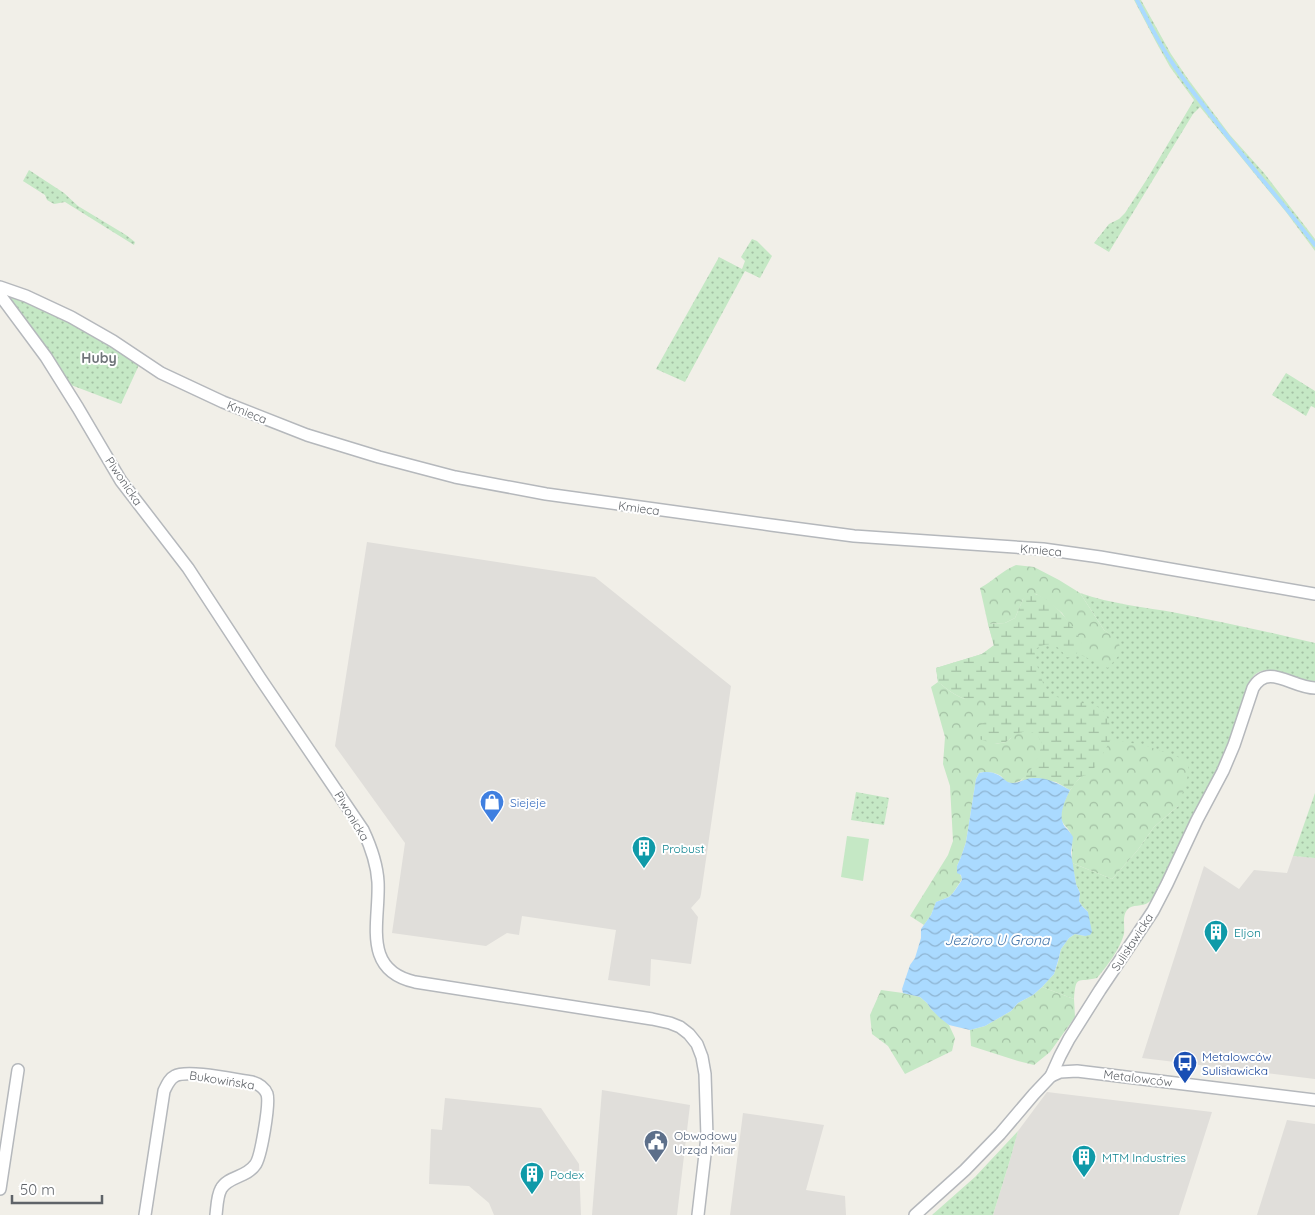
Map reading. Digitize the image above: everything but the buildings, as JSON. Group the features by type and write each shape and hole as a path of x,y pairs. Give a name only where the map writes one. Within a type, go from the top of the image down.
{"street":[{"name":"Kmieca","path":"0,287 78,320 161,373 223,402 315,438 455,477 554,496 854,536 1042,550 1100,557 1315,594"},
{"name":"Piwonicka","path":"0,295 46,357 121,481 188,568 363,830 376,863 379,896 376,927 378,950 382,960 389,969 405,980 415,982 670,1022 689,1034 697,1044 705,1074 707,1137 698,1215"},
{"name":"Sulisławicka","path":"915,1215 965,1170 1000,1134 1051,1076 1068,1040 1153,911 1223,771 1256,682 1266,676 1272,676 1300,686 1315,688"},
{"path":"0,1189 18,1070"},
{"name":"Metalowców","path":"1051,1076 1060,1072 1077,1071 1315,1100"},
{"name":"Bukowińska","path":"145,1215 164,1091 170,1080 175,1076 188,1073 252,1082 259,1084 267,1095 268,1102 257,1163 248,1172 224,1184 219,1194 216,1215"}],"shaded area":[{"path":"367,542 595,577 731,686 701,894 700,898 691,908 698,917 691,964 651,959 650,986 608,980 616,930 522,916 519,935 507,933 486,946 392,933 405,843 335,746"},
{"path":"1293,856 1315,858 1315,1079 1142,1058 1204,866 1239,889 1254,870 1287,873"},
{"path":"602,1090 690,1105 677,1215 592,1215"},
{"path":"1047,1092 1212,1112 1179,1215 993,1215 1018,1131"},
{"path":"445,1098 541,1108 579,1164 581,1215 494,1215 489,1203 469,1186 429,1184 431,1129 442,1130"},
{"path":"743,1113 824,1125 806,1190 845,1196 846,1215 730,1215"},
{"path":"1287,1120 1315,1124 1315,1215 1257,1215"}],"green space":[{"path":"1134,0 1141,0 1171,54 1188,79 1230,135 1264,173 1315,239 1315,251 1286,212 1200,107 1193,114 1109,252 1094,243 1109,224 1119,219 1125,213 1194,100 1170,67"},
{"path":"29,170 64,193 78,206 126,235 135,242 134,245 65,202 54,204 47,200 45,195 23,181"},
{"path":"752,239 757,241 772,256 760,278 745,271 685,382 656,369 719,257 742,269 745,261 741,257"},
{"path":"12,295 93,333 139,365 121,404 71,385 9,299"},
{"path":"1286,373 1315,391 1315,408 1311,406 1306,416 1272,395"},
{"path":"1016,565 1034,567 1080,593 1104,630 1119,640 1120,654 1108,668 1077,653 1082,644 1062,613 1036,594 1023,599 1015,618 1005,623 988,624 980,588"},
{"path":"1080,593 1116,603 1194,616 1315,643 1315,683 1309,683 1270,671 1259,672 1253,677 1223,761 1156,893 1146,904 1129,908 1125,912 1124,934 1109,963 1097,978 1081,980 1077,983 1074,999 1042,987 1054,974 1061,949 1069,938 1075,934 1085,936 1088,912 1079,901 1080,893 1076,884 1072,863 1112,879 1137,851 1154,827 1178,806 1080,777 1070,790 1035,763 990,714 938,682 936,668 982,654 994,645 988,624 1119,641 1104,630"},
{"path":"1027,594 1035,594 1042,597 1056,607 1069,622 1082,644 1072,658 1066,657 1056,646 1052,645 1044,645 1034,650 1045,689 1053,696 1098,707 1104,712 1109,721 1111,739 1099,761 1090,774 1080,777 1070,790 1056,782 1032,778 1021,781 1032,768 1039,755 1042,743 1037,734 1027,731 1018,733 1006,742 995,744 979,739 976,728 988,717 987,701 962,698 938,682 936,668 982,654 994,646 988,624 1005,623 1015,618"},
{"path":"938,682 962,698 987,701 990,714 987,721 995,744 1006,742 1018,733 1027,731 1037,734 1042,743 1039,756 1033,767 1026,776 1017,782 1007,782 1001,776 993,773 979,773 976,779 966,842 957,866 962,879 949,897 936,902 931,915 924,925 910,916 948,855 953,841 950,786 943,764 945,737 931,687"},
{"path":"1111,739 1147,746 1189,761 1187,781 1178,806 1154,827 1137,851 1112,879 1072,863 1071,836 1061,816 1063,805 1071,788 1100,760"},
{"path":"856,792 889,798 884,825 851,820"},
{"path":"1315,793 1315,858 1293,856"},
{"path":"847,836 869,839 863,881 841,877"},
{"path":"1042,987 1074,999 1075,1017 1050,1052 1034,1065 971,1046 970,1030 985,1026 1011,1011 1018,1003 1033,995"},
{"path":"881,990 920,997 927,1003 949,1025 955,1038 952,1051 905,1074 888,1046 872,1034 870,1015"},
{"path":"1018,1131 993,1215 932,1215 975,1177"}],"water":[{"name":"Jezioro U Grona","path":"979,773 994,773 1010,783 1038,778 1053,781 1070,790 1063,808 1062,818 1065,827 1073,837 1071,853 1076,884 1080,893 1079,901 1088,912 1092,932 1090,935 1075,934 1069,938 1061,949 1054,974 1033,995 1018,1003 1011,1011 985,1026 970,1030 949,1025 920,997 903,993 902,989 910,965 915,958 921,938 921,929 931,915 936,902 949,897 962,880 961,875 957,873 957,866 966,842 976,779"}],"waterway":[{"path":"1137,0 1164,51 1191,90 1315,245"}],"place":[{"name":"Siejeje","path":"492,823"},
{"name":"Probust","path":"644,869"},
{"name":"Eljon","path":"1216,953"},
{"name":"Metalowców Sulisławicka","path":"1185,1084"},
{"name":"Obwodowy Urząd Miar","path":"656,1163"},
{"name":"MTM Industries","path":"1084,1178"},
{"name":"Podex","path":"532,1195"}],"district":[{"name":"Huby","path":"99,358"}]}
